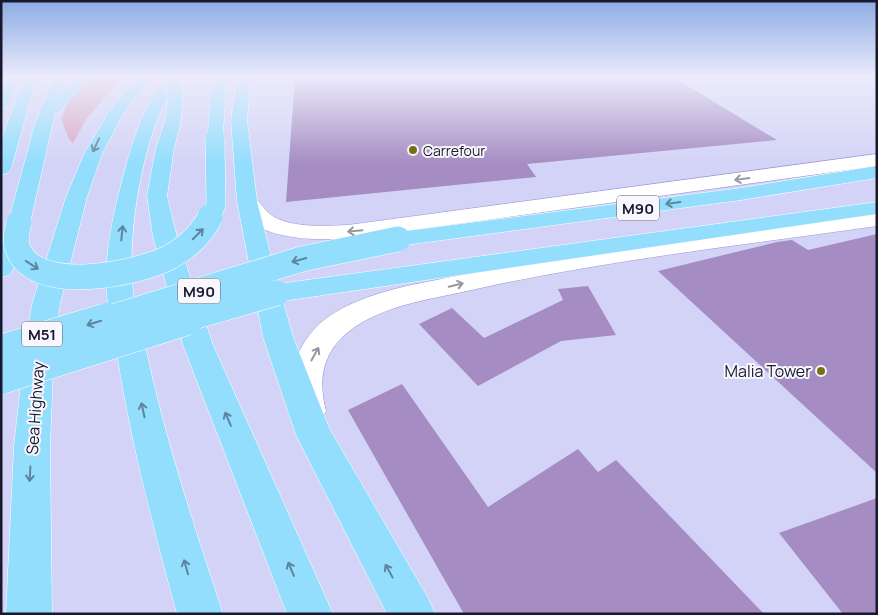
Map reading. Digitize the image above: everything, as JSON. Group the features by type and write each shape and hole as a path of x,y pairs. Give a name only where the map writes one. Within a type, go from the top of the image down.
{"highway":[{"path":"1,169 21,106"},
{"path":"1,269 17,232 42,124 49,106"},
{"path":"42,124 56,106"},
{"name":"Sea Highway","path":"29,614 29,502 33,418 38,360 46,304 70,218 91,156 106,125 121,106"},
{"path":"156,106 145,130 125,207 120,250 120,295 151,448 200,614"},
{"path":"175,106 157,196 165,237 198,345 310,614"},
{"path":"17,232 24,260 35,268 57,275 84,278 108,276 139,269 156,263 185,246 204,229 216,205 215,136 219,106"},
{"path":"241,106 239,120 247,201 278,337 314,435 412,614"},
{"name":"M90","path":"1,351 302,259 356,247 408,238 741,194 877,172"},
{"name":"M90","path":"1,378 205,313 277,293 877,208"}],"street":[{"path":"247,201 259,216 280,226 312,231 348,232 877,160"},
{"path":"314,435 305,393 307,376 312,360 328,334 338,325 370,308 393,300 496,276 582,261 877,219"}],"shaded area":[{"path":"67,106 98,106 87,118 73,143 69,139 61,119"}],"building":[{"path":"293,106 720,106 777,140 527,164 536,177 286,202"},
{"name":"Malia Tower","path":"877,234 877,473 658,271 777,242 792,240 808,250"},
{"path":"588,286 616,335 561,341 478,386 419,324 452,308 484,338 563,300 558,289"},
{"path":"402,384 488,507 578,449 598,472 616,460 764,614 464,614 348,410"},
{"path":"877,498 877,614 843,614 779,533"}],"place":[{"name":"Carrefour","path":"413,150"},
{"name":"Malia Tower","path":"821,371"}]}
